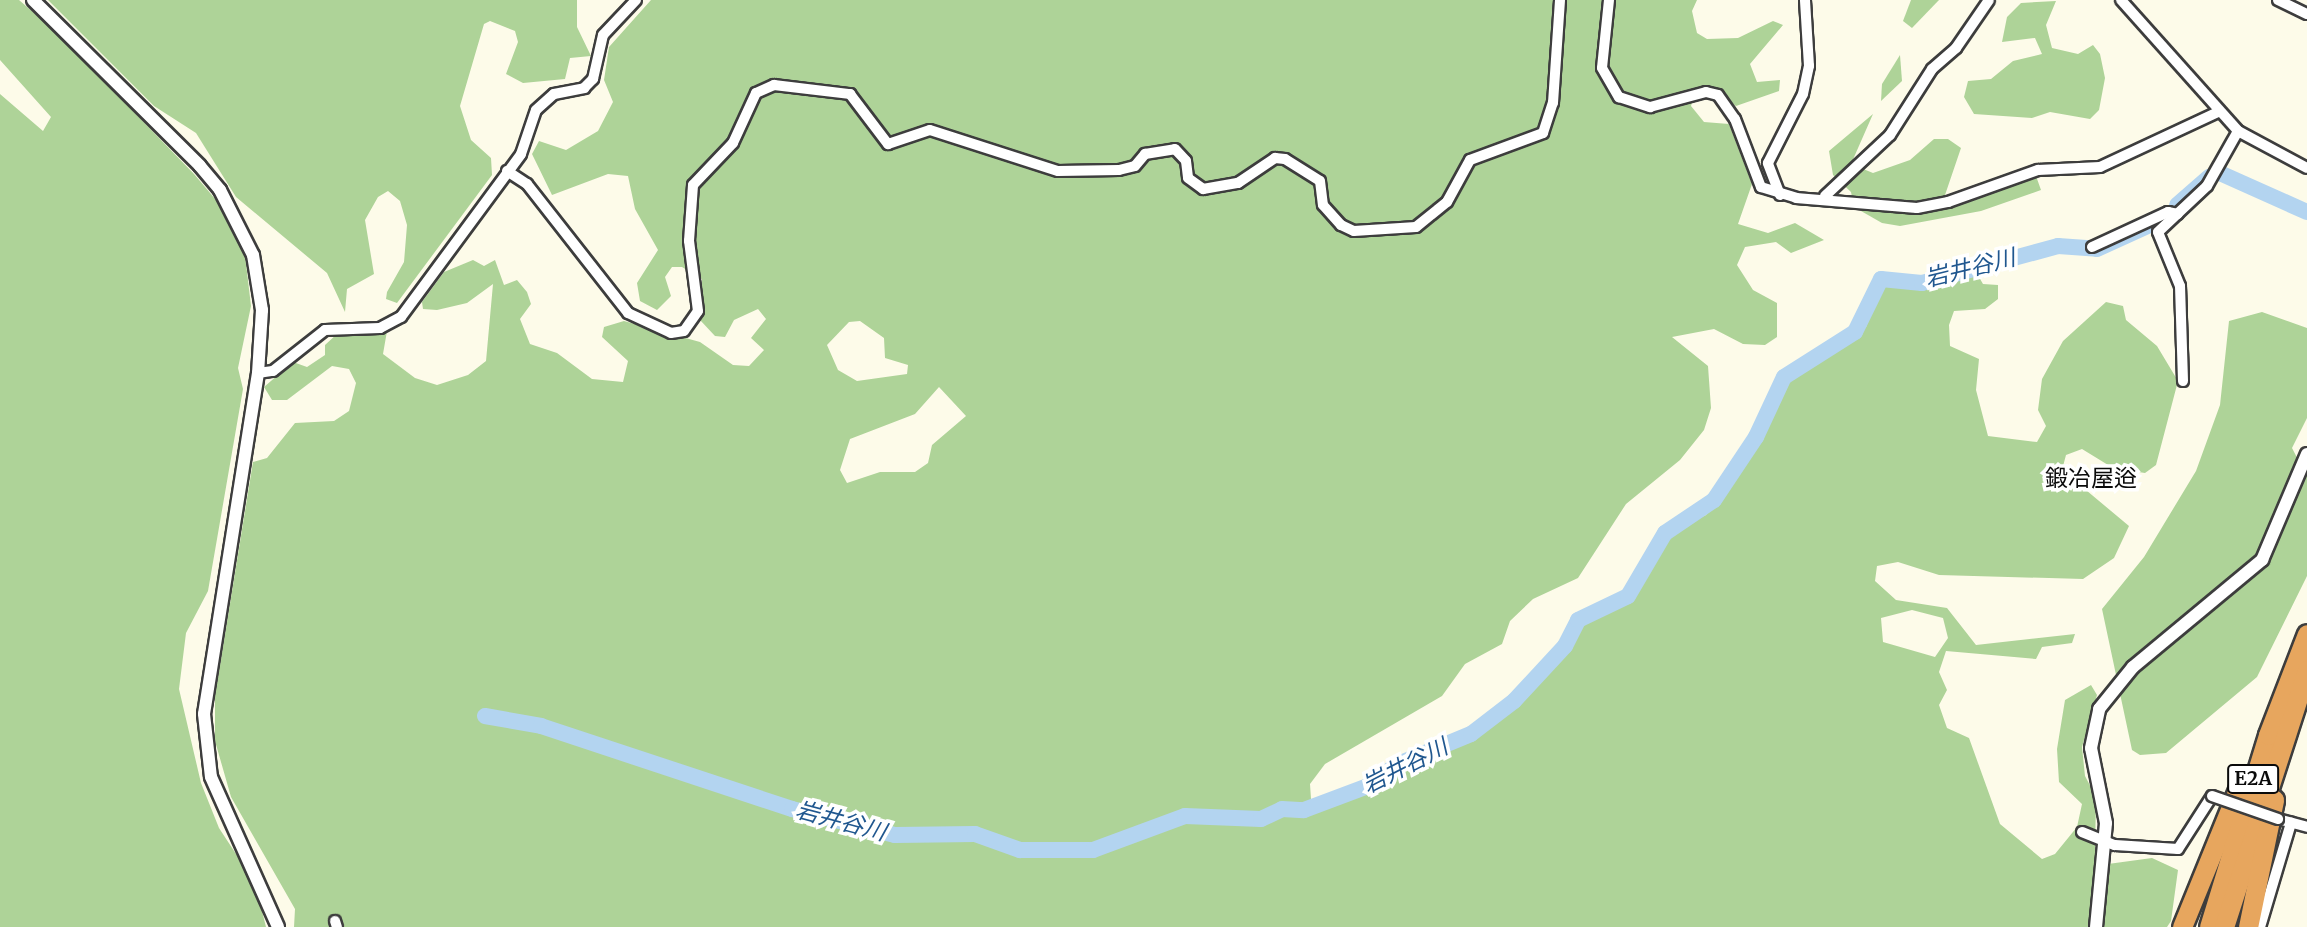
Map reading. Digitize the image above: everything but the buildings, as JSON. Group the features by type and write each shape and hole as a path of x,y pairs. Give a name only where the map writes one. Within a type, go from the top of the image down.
{"highway":[{"name":"E2A","path":"2209,927 2297,682 2307,635"},
{"name":"E2A","path":"2224,927 2307,670"},
{"path":"2182,927 2297,682"},
{"path":"2249,927 2297,682"}],"street":[{"path":"33,0 220,190 259,281 258,373 204,714 211,777 278,927"},
{"path":"258,373 273,371 325,330 380,328 401,317 527,144 545,100 593,79 603,35 636,0"},
{"path":"507,171 527,184 628,313 671,333 684,331 698,311 689,241 693,185 733,143 756,93 774,85 850,94 888,144 930,130 1058,171 1119,170 1162,147 1175,149 1186,161 1188,178 1203,189 1238,183 1275,158 1285,159 1320,181 1323,205 1341,225 1354,231 1416,227 1447,202 1470,160 1544,133 1553,103 1560,0"},
{"path":"1609,0 1601,49 1611,89 1650,107 1706,92 1718,95 1735,119 1761,187 1780,195 1825,196 1917,208 1948,202 2038,170 2100,167 2220,111"},
{"path":"1780,195 1768,163 1803,94 1809,66 1805,0"},
{"path":"1825,196 1890,135 1932,69 1956,48 1989,0"},
{"path":"2120,0 2238,131 2307,167"},
{"path":"2278,0 2307,15"},
{"path":"2183,381 2180,286 2157,239 2207,186 2238,131"},
{"path":"2092,247 2168,212 2178,214"},
{"path":"2096,927 2105,843 2091,748 2099,709 2133,667 2262,560 2307,454"},
{"path":"2082,832 2105,843 2184,847 2212,796 2307,827"},
{"path":"2260,927 2291,823"}],"green space":[{"path":"0,0 19,0 55,31 194,174 227,213 245,255 251,306 238,368 243,389 208,591 186,633 179,689 201,783 219,828 255,883 266,927 0,927 0,94 43,131 51,117 0,60"},
{"path":"48,0 577,0 577,27 591,56 570,58 565,79 523,83 506,74 518,42 515,31 490,21 484,24 460,106 471,140 491,158 492,175 397,303 386,299 387,292 404,262 407,225 400,201 388,191 378,197 365,220 374,274 347,289 345,312 327,273 236,197 196,133 154,106"},
{"path":"651,0 1697,0 1692,11 1697,33 1707,39 1738,38 1773,21 1783,25 1750,64 1757,82 1780,80 1779,91 1736,106 1713,88 1695,93 1691,106 1704,122 1729,124 1752,184 1738,224 1768,233 1795,223 1824,240 1791,253 1776,242 1745,247 1737,265 1753,290 1777,303 1777,337 1765,345 1743,344 1714,329 1672,337 1708,366 1711,408 1704,430 1680,460 1626,504 1578,578 1533,599 1510,621 1502,644 1465,664 1442,696 1325,764 1310,784 1311,799 1325,804 1375,788 1422,756 1467,740 1523,700 1585,624 1632,598 1675,529 1706,515 1755,449 1786,383 1866,327 1883,283 1924,286 1976,272 1983,284 1998,285 1998,299 1985,309 1954,311 1949,325 1950,346 1979,359 1976,390 1988,436 2037,442 2046,426 2038,410 2042,379 2063,341 2106,302 2123,306 2126,320 2157,346 2178,381 2156,465 2145,473 2113,468 2082,449 2066,455 2062,470 2129,526 2114,558 2083,579 1939,575 1898,562 1877,566 1875,581 1896,600 1947,608 1976,645 2075,634 2072,643 2042,647 2036,659 1946,651 1939,672 1947,690 1939,705 1947,728 1969,738 2000,824 2042,859 2055,854 2077,827 2082,804 2059,782 2057,749 2065,700 2091,685 2097,695 2082,747 2085,776 2096,797 2095,853 2108,864 2152,858 2178,870 2171,921 2167,927 294,927 295,909 231,797 215,741 215,696 253,462 267,458 295,423 334,421 349,411 356,383 349,369 332,366 287,400 272,400 264,387 293,362 307,367 325,355 325,345 337,334 387,331 383,354 415,378 437,385 468,375 486,361 493,284 467,303 437,310 423,309 422,302 444,272 473,260 484,266 495,260 504,285 517,280 527,292 531,304 520,319 530,344 557,353 592,379 623,382 628,361 602,337 604,327 624,321 700,342 733,365 749,366 764,350 751,338 766,319 758,309 734,320 725,337 715,336 700,320 702,279 682,267 672,267 665,277 671,296 657,310 640,301 637,283 658,250 635,209 628,176 608,174 552,195 532,154 539,141 566,150 598,131 613,102 604,80 609,47","holes":["860,321 884,338 885,358 908,365 907,374 857,381 838,370 827,345 849,322","939,387 966,416 932,445 928,463 915,472 880,472 847,483 840,470 850,439 915,414","1912,610 1943,618 1948,638 1935,657 1883,642 1881,618"]},
{"path":"1911,0 1939,0 1912,28 1903,21"},
{"path":"2056,1 2046,25 2052,48 2078,54 2093,45 2100,54 2105,78 2099,110 2090,119 2050,112 2032,118 1974,114 1964,97 1968,81 1991,79 2013,61 2042,54 2035,38 2002,42 2007,17 2021,3"},
{"path":"1900,55 1902,81 1881,101 1882,84"},
{"path":"1873,114 1851,164 1873,173 1910,160 1934,139 1948,139 1961,148 1945,195 1958,202 2027,175 2036,176 2041,190 1981,211 1900,226 1882,223 1854,207 1851,192 1833,175 1829,151"},
{"path":"2262,312 2307,328 2307,418 2292,448 2307,477 2307,576 2257,677 2166,753 2140,755 2132,750 2102,609 2144,557 2196,471 2220,405 2229,321"}],"waterway":[{"name":"岩井谷川","path":"2222,174 2307,212"},
{"name":"岩井谷川","path":"2177,205 2209,177"},
{"name":"岩井谷川","path":"485,716 541,726 792,809 895,835 975,834 1020,850 1093,850 1185,816 1261,819 1282,809 1304,810 1373,784 1396,765 1471,734 1514,701 1565,646 1578,620 1628,596 1665,533 1714,500 1756,437 1784,377 1855,332 1881,279 1922,283 2058,246 2097,249 2165,218"}],"district":[{"name":"鍛冶屋逧","path":"2091,478"}]}
